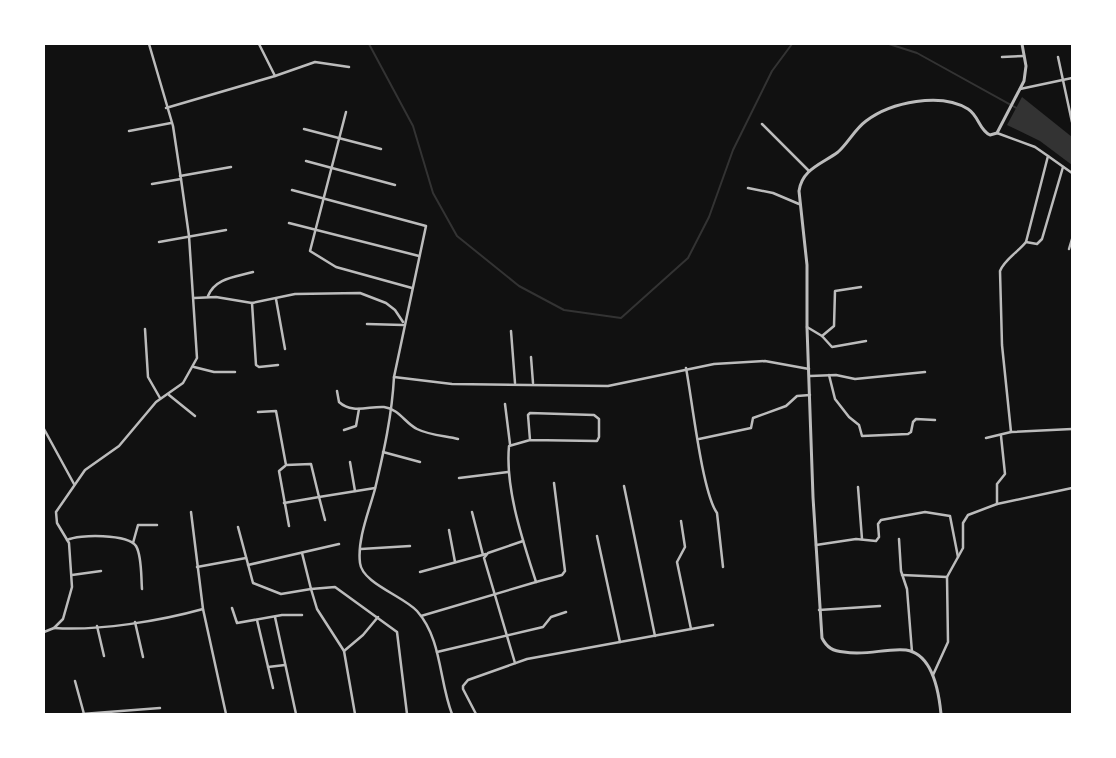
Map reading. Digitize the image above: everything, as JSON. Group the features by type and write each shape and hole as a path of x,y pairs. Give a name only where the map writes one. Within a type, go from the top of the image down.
{"street":[{"path":"54,628 65,613 71,594 72,574 68,540 55,515 85,470 112,451 129,435 160,398 183,383 194,367 197,358 189,236 171,122 149,44"},
{"path":"258,44 275,76"},
{"path":"912,652 891,650 858,655 832,650 822,638 819,610 807,327 807,265 799,204 800,184 809,171 843,147 868,119 920,100 936,100 963,107 973,113 986,133 990,135 998,131 1020,90 1025,76 1022,44"},
{"path":"1002,58 1024,56"},
{"path":"1058,57 1072,122"},
{"path":"166,108 275,76 315,62 349,66"},
{"path":"1020,90 1072,78"},
{"path":"346,112 310,249 312,254 336,267 413,288"},
{"path":"130,131 171,122"},
{"path":"762,124 809,171"},
{"path":"304,129 381,149"},
{"path":"998,131 1035,147 1072,173"},
{"path":"1011,432 1002,345 1000,271 1003,264 1017,253 1026,242 1048,156"},
{"path":"306,161 395,185"},
{"path":"152,184 231,166"},
{"path":"1026,242 1037,244 1042,238 1063,167"},
{"path":"748,188 773,194 799,204"},
{"path":"292,190 424,225 426,230 403,324 394,377 392,410 361,549 360,563 365,574 410,605 421,616 437,652 444,689 452,714"},
{"path":"289,223 419,256"},
{"path":"159,242 226,230"},
{"path":"1069,249 1072,239"},
{"path":"208,296 212,286 218,282 253,272"},
{"path":"822,336 834,326 835,290 862,286"},
{"path":"194,298 208,296 252,303 306,293 360,293 381,300 391,307 403,324"},
{"path":"275,298 284,349"},
{"path":"252,303 256,365 259,367 278,365"},
{"path":"367,324 403,324"},
{"path":"807,327 822,336 834,347 866,341"},
{"path":"145,329 148,377 160,398"},
{"path":"511,331 515,383"},
{"path":"531,357 533,383"},
{"path":"394,377 452,384 533,383 608,386 686,368 714,364 766,360 809,369"},
{"path":"194,367 214,372 235,372"},
{"path":"686,368 712,506 717,513 723,567"},
{"path":"810,376 830,375 855,379 925,372"},
{"path":"830,375 834,399 849,417 857,423 862,436 908,434 911,432 913,422 916,419 935,420"},
{"path":"337,392 341,404 359,409 383,407 403,416 418,430 458,439"},
{"path":"168,394 195,416"},
{"path":"699,439 751,428 754,418 786,406 797,396 810,395"},
{"path":"505,404 510,444 508,472 523,541 536,582"},
{"path":"344,430 356,426 359,409"},
{"path":"258,412 276,411 286,466"},
{"path":"510,444 530,440 597,441 600,419 594,415 530,413 528,416 530,440"},
{"path":"44,429 74,484"},
{"path":"986,438 1001,436 1011,432 1072,429"},
{"path":"997,504 998,484 1005,474 1001,436"},
{"path":"383,452 420,462"},
{"path":"350,462 355,491"},
{"path":"290,526 279,471 286,466 311,464 325,520"},
{"path":"459,478 508,472"},
{"path":"421,616 562,576 565,571 554,483"},
{"path":"624,486 655,636"},
{"path":"858,487 862,539"},
{"path":"284,503 375,488"},
{"path":"933,675 948,642 947,577 964,546 963,523 968,514 997,504 1072,488"},
{"path":"191,512 203,609 226,714"},
{"path":"472,512 484,560 515,662"},
{"path":"816,545 862,539 871,542 878,540 879,522 882,519 925,512 947,514 950,516 958,558"},
{"path":"681,521 684,547 677,562 691,628"},
{"path":"133,543 138,525 157,525"},
{"path":"238,527 252,584 270,591 286,594 335,587 396,631 399,636 408,714"},
{"path":"449,530 455,562"},
{"path":"68,540 84,536 126,540 133,543 138,550 142,589"},
{"path":"597,536 620,642"},
{"path":"900,538 902,575 907,589 912,652 933,675 941,714"},
{"path":"420,572 484,555 523,541"},
{"path":"248,565 340,544"},
{"path":"361,549 410,546"},
{"path":"302,553 317,609 344,651 355,714"},
{"path":"197,567 246,558"},
{"path":"72,574 101,571"},
{"path":"902,575 947,577"},
{"path":"819,610 880,606"},
{"path":"232,608 237,623 302,615"},
{"path":"44,632 54,628 96,626 171,617 203,609"},
{"path":"437,652 543,627 551,617 566,612"},
{"path":"275,617 296,714"},
{"path":"344,651 363,635 378,617"},
{"path":"257,620 273,688"},
{"path":"135,622 143,657"},
{"path":"476,714 463,689 465,682 515,662 713,625"},
{"path":"96,626 104,656"},
{"path":"268,667 286,665"},
{"path":"75,681 83,714 160,708"}],"shaded area":[{"path":"1022,97 1072,137 1072,165 1040,141 1007,125"}],"waterway":[{"path":"369,44 413,126 433,193 457,236 519,286 564,310 621,318 688,258 709,217 733,150 772,71 792,44"},
{"path":"889,44 917,53 1018,109"}]}
